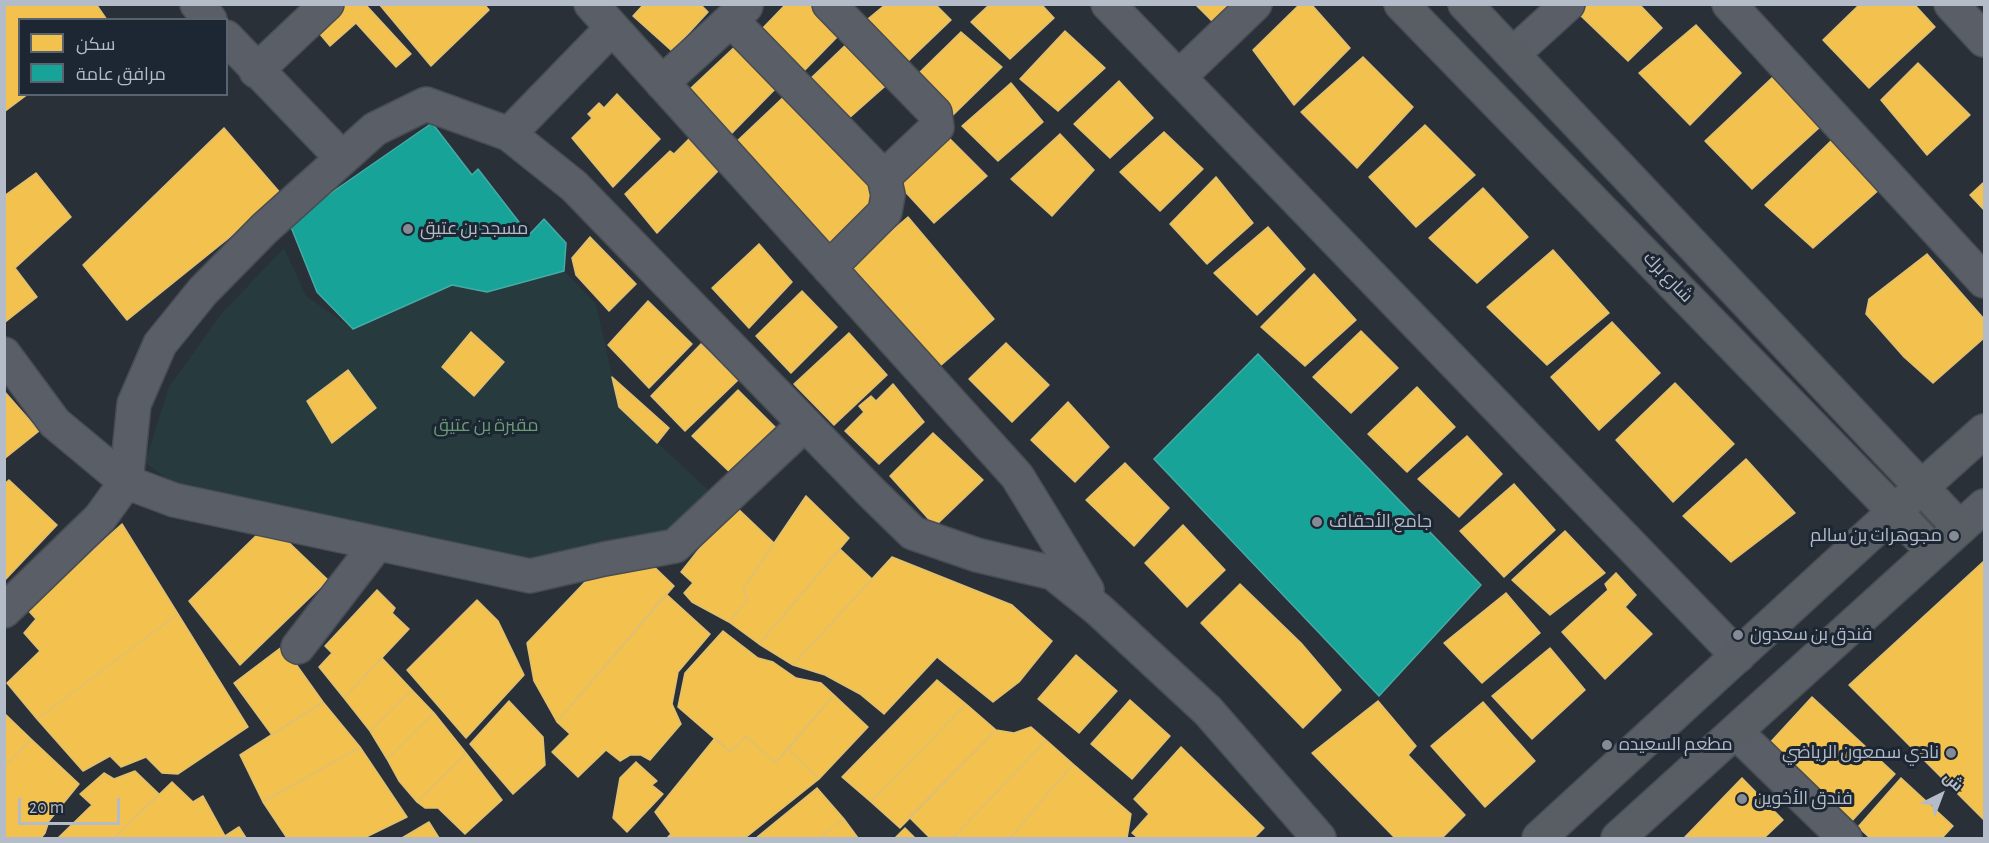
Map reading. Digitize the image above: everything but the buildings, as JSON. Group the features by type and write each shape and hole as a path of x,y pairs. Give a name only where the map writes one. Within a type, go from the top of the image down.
{"main road":[{"name":"شارع برك","path":"1401,4 1933,551"},
{"path":"1465,4 1960,528"},
{"path":"1539,838 1984,432"},
{"path":"1623,837 1984,506"}],"street":[{"path":"197,4 208,18"},
{"path":"256,71 327,4"},
{"path":"829,4 935,113 936,127 884,177"},
{"path":"1108,4 1738,656"},
{"path":"1179,77 1255,4"},
{"path":"1513,54 1568,4"},
{"path":"1729,4 1984,281"},
{"path":"1952,4 1984,40"},
{"path":"662,83 739,12 884,177 888,195 885,212 829,268"},
{"path":"509,134 601,16 1017,476 1099,610"},
{"path":"228,40 342,158"},
{"path":"4,611 100,518 126,482 134,404 160,344 203,291 265,228 375,129 426,104 509,134 574,186 913,533 977,555 1053,573 1099,610 1208,711 1319,838"},
{"path":"4,354 55,423 126,482 174,500 530,576 675,546 805,424"},
{"path":"298,647 377,544"},
{"path":"1736,732 1845,838"}],"green space":[{"name":"مقبرة بن عتيق","path":"284,248 306,296 353,329 452,285 487,292 564,271 596,304 619,407 719,500 672,541 548,569 187,496 145,462 169,387 223,312"}],"place":[{"name":"مسجد بن عتيق","path":"408,229"},
{"name":"جامع الأحقاف","path":"1317,522"},
{"name":"مجوهرات بن سالم","path":"1954,536"},
{"name":"فندق بن سعدون","path":"1738,635"},
{"name":"مطعم السعيده","path":"1607,745"},
{"name":"نادي سمعون الرياضي","path":"1951,753"},
{"name":"فندق الأخوين","path":"1742,799"}]}
